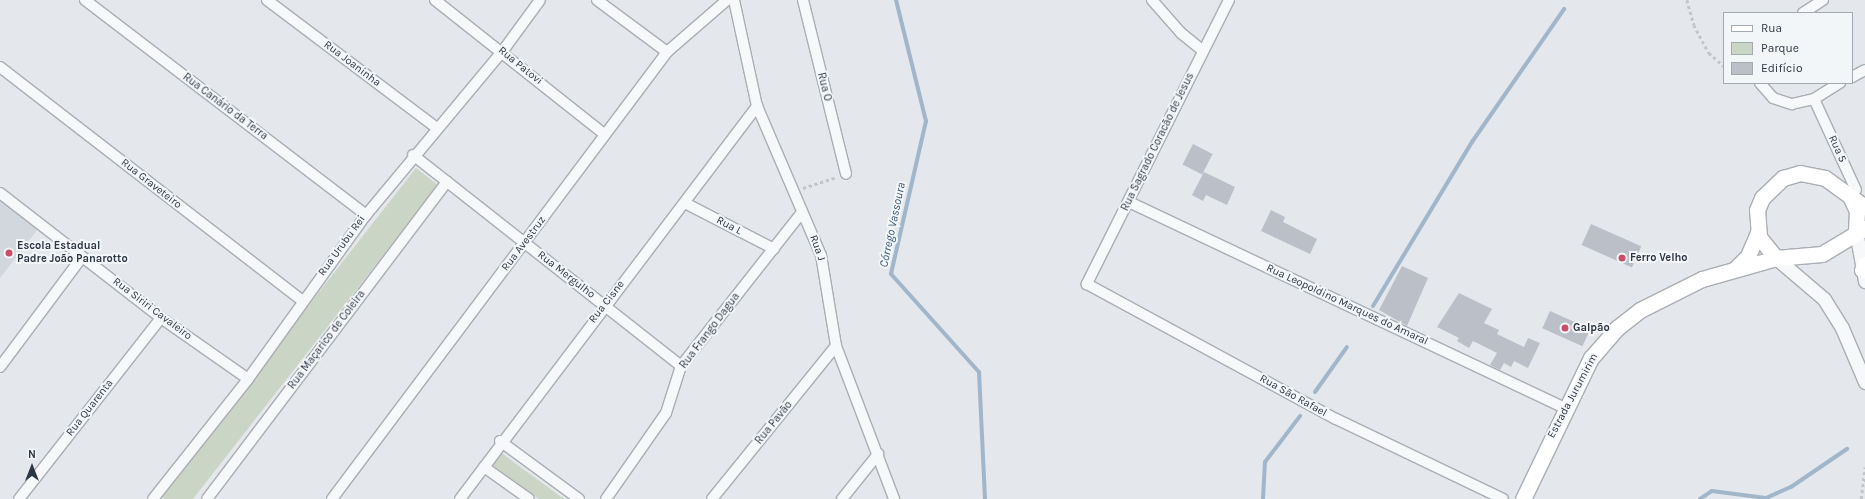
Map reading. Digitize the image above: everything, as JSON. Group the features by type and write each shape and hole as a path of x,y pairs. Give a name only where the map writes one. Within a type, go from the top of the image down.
{"main road":[{"path":"1734,268 1748,256 1758,232 1759,205 1782,178 1800,173 1817,175 1854,190 1865,207"},
{"path":"1854,190 1860,229"},
{"name":"Estrada Jurumirim","path":"1522,499 1565,408 1591,358 1617,328 1665,295 1734,268 1776,258 1822,254 1860,229"},
{"path":"1758,232 1776,258"}],"street":[{"name":"Rua Canário da Terra","path":"85,0 366,215"},
{"name":"Rua Joaninha","path":"267,0 437,128"},
{"name":"Rua Patovi","path":"435,0 604,134"},
{"name":"Rua Urubu Rei","path":"153,499 248,379 302,301 366,215 413,155 502,52 540,0"},
{"path":"597,0 667,52"},
{"name":"Rua Avestruz","path":"332,499 525,243 604,134 667,52 727,0"},
{"name":"Rua J","path":"734,0 757,106 822,255 836,346 894,499"},
{"name":"Rua O","path":"803,0 846,174"},
{"path":"1152,0 1181,33 1203,51"},
{"name":"Rua Sagrado Coracão de Jesus","path":"1087,284 1229,0"},
{"path":"1805,12 1823,0"},
{"name":"Rua Graveteiro","path":"0,67 302,301"},
{"path":"1853,76 1865,70"},
{"path":"1761,84 1773,98 1792,104 1814,99 1838,84"},
{"name":"Rua 5","path":"1814,99 1854,190"},
{"name":"Rua Cisne","path":"460,499 484,467 500,441 685,203 757,106"},
{"name":"Rua Mergulho","path":"413,155 681,366"},
{"name":"Rua Maçarico de Coleira","path":"208,499 447,182"},
{"name":"Rua Siriri Cavaleiro","path":"0,193 161,318 248,379"},
{"name":"Rua Leopoldino Marques do Amaral","path":"1129,202 1565,408"},
{"name":"Rua L","path":"685,203 774,249"},
{"name":"Rua Frango Dagua","path":"606,499 666,413 681,366 802,212"},
{"path":"1860,229 1864,272"},
{"path":"0,367 82,257"},
{"path":"1776,258 1824,299 1842,328 1865,382"},
{"name":"Rua São Rafael","path":"1087,284 1336,419 1503,499"},
{"name":"Rua Quarenta","path":"19,499 161,318"},
{"name":"Rua Pavão","path":"712,499 836,346"},
{"path":"500,441 579,499"},
{"path":"842,499 878,454"},
{"path":"484,467 529,499"}],"path":[{"path":"1687,0 1694,25 1709,53 1723,65"},
{"path":"793,191 846,174"},
{"path":"1861,499 1865,467"}],"shaded area":[{"name":"Escola Estadual Padre João Panarotto","path":"0,200 38,229 0,278"}],"green space":[{"path":"416,168 438,185 193,499 164,499 160,496"},
{"path":"500,452 564,499 539,499 491,464"}],"building":[{"path":"1193,144 1213,154 1202,174 1183,164"},
{"path":"1204,172 1235,187 1227,205 1206,195 1203,201 1192,195"},
{"path":"1271,210 1285,217 1283,222 1317,239 1310,254 1261,231"},
{"name":"Ferro Velho","path":"1591,224 1641,246 1632,267 1582,245"},
{"path":"1402,266 1428,278 1407,326 1379,310"},
{"path":"1459,293 1492,309 1484,323 1499,330 1497,334 1524,347 1528,338 1540,343 1528,368 1514,361 1511,367 1504,363 1500,370 1490,365 1497,353 1473,341 1469,348 1457,341 1459,338 1437,327"},
{"name":"Galpão","path":"1550,311 1590,329 1582,346 1542,328"}],"waterway":[{"name":"Córrego Vassoura","path":"896,0 926,121 891,274 979,372 985,499"},
{"path":"1373,306 1472,142 1564,9"},
{"path":"1315,392 1347,347"},
{"path":"1263,499 1265,462 1300,416"},
{"path":"1700,499 1712,491 1766,498 1791,487 1847,449"}],"place":[{"name":"Escola Estadual Padre João Panarotto","path":"9,253"},
{"name":"Ferro Velho","path":"1622,258"},
{"name":"Galpão","path":"1565,328"}]}
